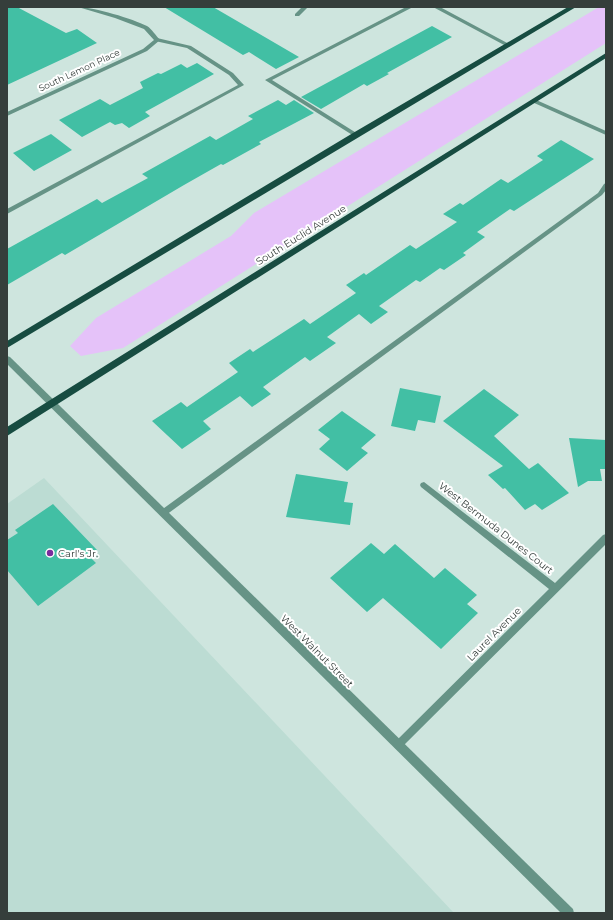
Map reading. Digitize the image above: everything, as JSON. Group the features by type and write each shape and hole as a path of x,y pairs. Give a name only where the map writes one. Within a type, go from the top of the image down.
{"main road":[{"path":"7,345 356,135 573,7"},
{"name":"South Euclid Avenue","path":"7,432 606,55"}],"street":[{"path":"7,212 240,85 231,74 189,46 157,40 146,28 117,17 81,7"},
{"path":"298,15 305,7"},
{"path":"356,135 268,80 410,7"},
{"path":"436,7 508,45"},
{"name":"South Lemon Place","path":"7,114 144,50 157,40"},
{"path":"534,101 606,133"},
{"path":"163,513 600,194 606,185"},
{"name":"West Walnut Street","path":"7,360 569,913"},
{"name":"West Bermuda Dunes Court","path":"424,485 555,588"},
{"name":"Laurel Avenue","path":"398,745 606,538"}],"shaded area":[{"path":"599,7 606,7 606,43 123,348 81,356 70,346 96,318 231,236 254,213"},
{"path":"44,478 454,913 7,913 7,504"}],"building":[{"path":"7,7 17,7 66,33 77,29 97,43 7,85"},
{"path":"164,7 213,7 299,57 276,69 249,52 243,55"},
{"path":"432,26 452,37 387,73 389,74 367,86 364,84 321,109 301,97"},
{"path":"197,63 214,74 145,112 150,116 129,128 122,123 115,125 110,122 82,137 59,120 100,99 110,105 143,88 140,82 158,73 161,74 181,64 187,68"},
{"path":"278,100 286,105 294,100 314,113 259,142 261,144 223,165 221,164 65,255 62,253 7,285 7,249 97,199 102,203 148,178 142,174 210,136 216,140 253,119 248,116"},
{"path":"51,134 72,150 34,171 13,153"},
{"path":"561,140 594,159 514,211 510,209 477,232 485,237 463,253 466,255 444,270 440,268 420,282 416,280 379,306 388,312 371,324 359,314 327,337 336,343 310,361 305,357 263,387 271,394 252,407 240,396 203,421 211,429 182,449 152,421 181,402 187,407 238,372 229,363 250,349 253,352 304,319 310,324 356,293 346,285 364,273 366,275 410,245 416,249 457,222 443,214 460,203 463,205 501,179 508,183 543,160 537,156"},
{"path":"400,388 441,396 435,423 418,420 415,431 391,426"},
{"path":"484,389 519,415 494,436 529,469 538,463 569,493 542,510 535,504 525,510 505,488 503,489 488,475 503,466 443,421"},
{"path":"342,411 376,435 361,448 368,453 347,471 319,449 330,439 318,430"},
{"path":"569,438 606,440 606,469 600,469 602,481 588,481 578,487"},
{"path":"296,474 348,482 344,502 353,503 350,525 286,517"},
{"name":"Carl's Jr.","path":"53,504 97,550 89,556 96,563 38,606 7,570 7,540 18,533 15,530"},
{"path":"371,543 384,554 395,544 434,578 445,568 477,595 467,604 478,613 441,649 383,598 367,612 330,578"}],"place":[{"name":"Carl's Jr.","path":"50,553"}]}
